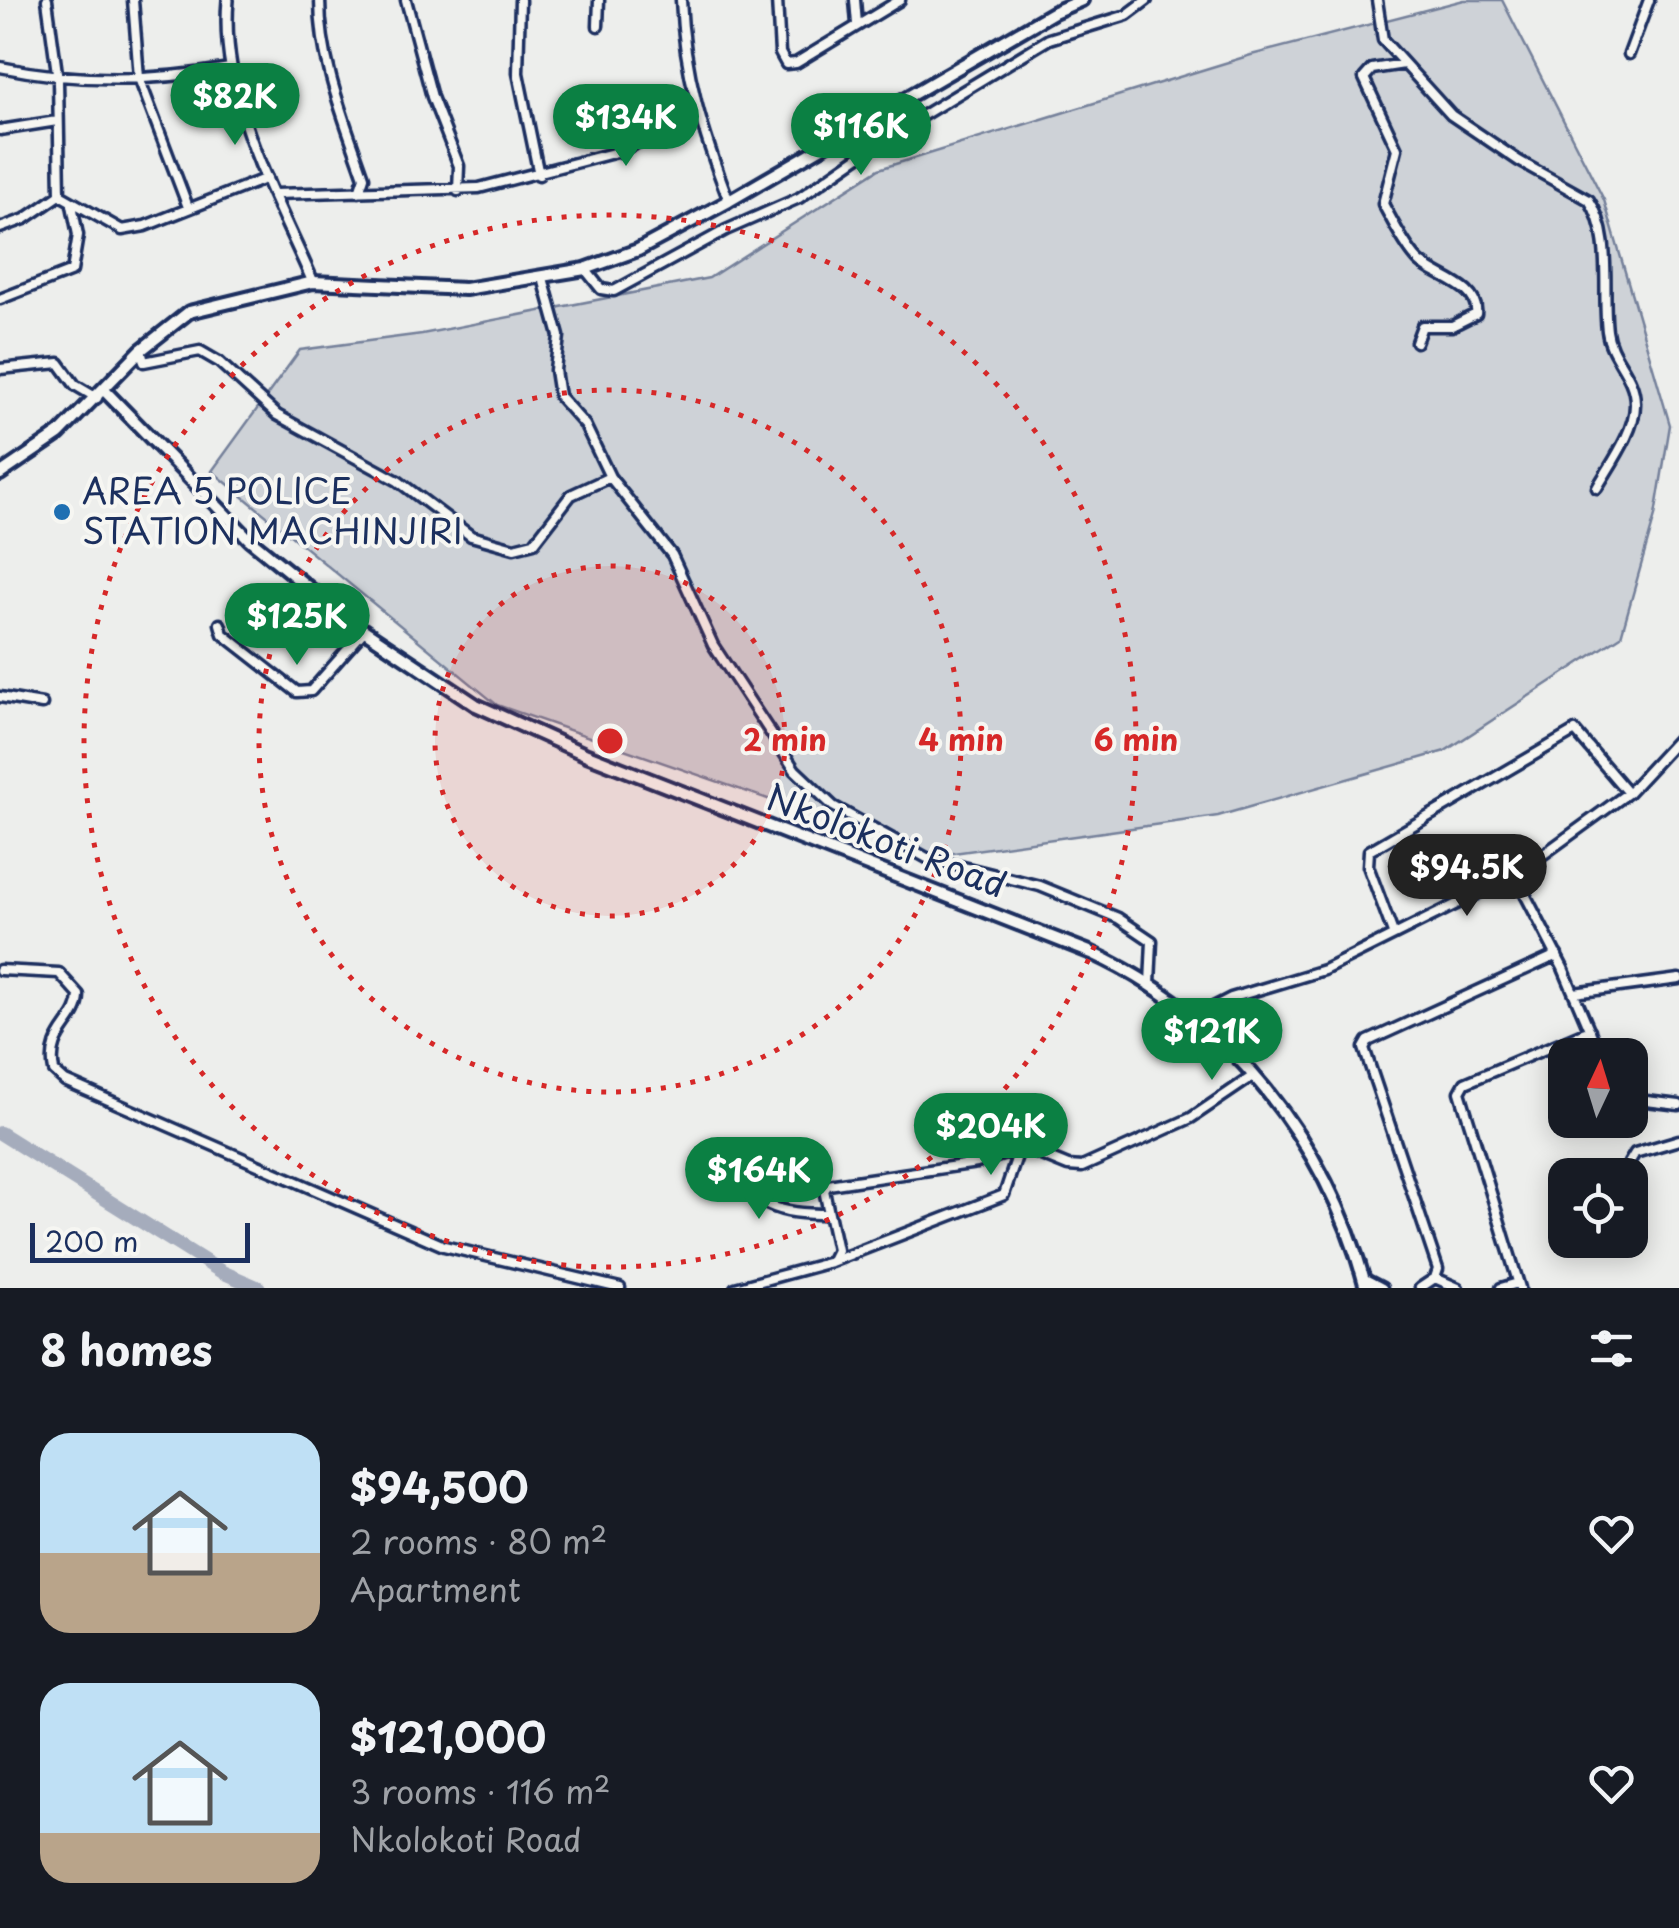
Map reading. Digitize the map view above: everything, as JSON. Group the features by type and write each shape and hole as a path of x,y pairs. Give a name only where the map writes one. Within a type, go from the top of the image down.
{"main road":[{"path":"0,474 59,434 142,350 189,312 313,282 465,289 585,269 638,250 729,202 994,46 1082,0"},
{"name":"Nkolokoti Road","path":"101,394 250,539 364,632 424,673 520,728 1076,946 1150,984 1194,1017 1273,1096 1321,1168 1364,1283"}],"street":[{"path":"47,0 58,80 60,196 72,206 122,230 145,226 266,178"},
{"path":"133,0 139,78 188,207"},
{"path":"228,0 230,68 266,178 313,282"},
{"path":"320,0 320,34 328,75 364,177 359,192"},
{"path":"406,0 432,97 459,166 458,191"},
{"path":"520,0 518,73 538,175"},
{"path":"598,26 599,0"},
{"path":"681,0 683,53 696,117 729,202"},
{"path":"777,0 780,53 786,64 796,62 900,0"},
{"path":"855,0 857,24"},
{"path":"585,269 601,289 614,291 726,230 799,198 887,137 1049,39 1126,15 1147,0"},
{"path":"1377,0 1383,40 1451,115 1519,161 1589,200 1595,208 1602,248 1606,332 1610,348 1630,377 1636,404 1628,430 1597,488"},
{"path":"1629,54 1649,0"},
{"path":"1404,64 1372,68 1364,78 1397,149 1384,204 1418,262 1472,296 1477,307 1476,314 1452,326 1422,326 1416,342"},
{"path":"0,66 58,80 139,78 230,68"},
{"path":"275,194 458,191 538,175 617,152 696,117"},
{"path":"0,130 58,121"},
{"path":"0,228 25,219 60,196"},
{"path":"0,299 72,272 78,235 72,206"},
{"path":"543,278 559,336 555,370 559,396 585,426 610,477 672,555 713,645 795,770 833,806 927,858 1040,886 1118,918 1152,940 1150,984"},
{"path":"142,350 144,362 200,351 219,362 278,415 398,481 471,536 488,542 514,548 534,543 571,495 610,477"},
{"path":"0,369 59,363 75,385 101,394"},
{"path":"220,624 223,634 297,692 311,691 364,632"},
{"path":"0,698 42,704"},
{"path":"1393,934 1368,866 1369,851 1474,787 1575,732 1628,794"},
{"path":"1194,1017 1231,998 1324,970 1515,875 1628,794 1679,738"},
{"path":"1515,875 1557,955 1593,1038"},
{"path":"1420,1288 1435,1278 1438,1269 1364,1048 1368,1041 1557,955"},
{"path":"0,970 60,973 79,995 79,1005 54,1041 54,1070 65,1081 444,1246 620,1288"},
{"path":"1574,993 1679,979"},
{"path":"1501,1288 1519,1286 1460,1092 1465,1083 1590,1030"},
{"path":"831,1262 837,1250 824,1190 828,1185 977,1163 1030,1149 1068,1166 1082,1167 1191,1118 1253,1076"},
{"path":"1648,1101 1679,1104"},
{"path":"1632,1158 1679,1140"},
{"path":"734,1288 831,1262 1004,1195 1019,1150"},
{"path":"726,1162 743,1189 768,1206 792,1214 829,1214"},
{"path":"1435,1278 1458,1288"},
{"path":"1364,1283 1382,1288"}],"shaded area":[{"path":"1464,0 1502,0 1604,200 1670,425 1655,516 1621,636 1445,751 1218,816 932,856 497,705 212,471 300,350 422,334 709,278 879,169 1251,55"}],"waterway":[{"path":"0,1133 222,1272 259,1288"}],"place":[{"name":"AREA 5 POLICE STATION MACHINJIRI","path":"62,512"}]}
